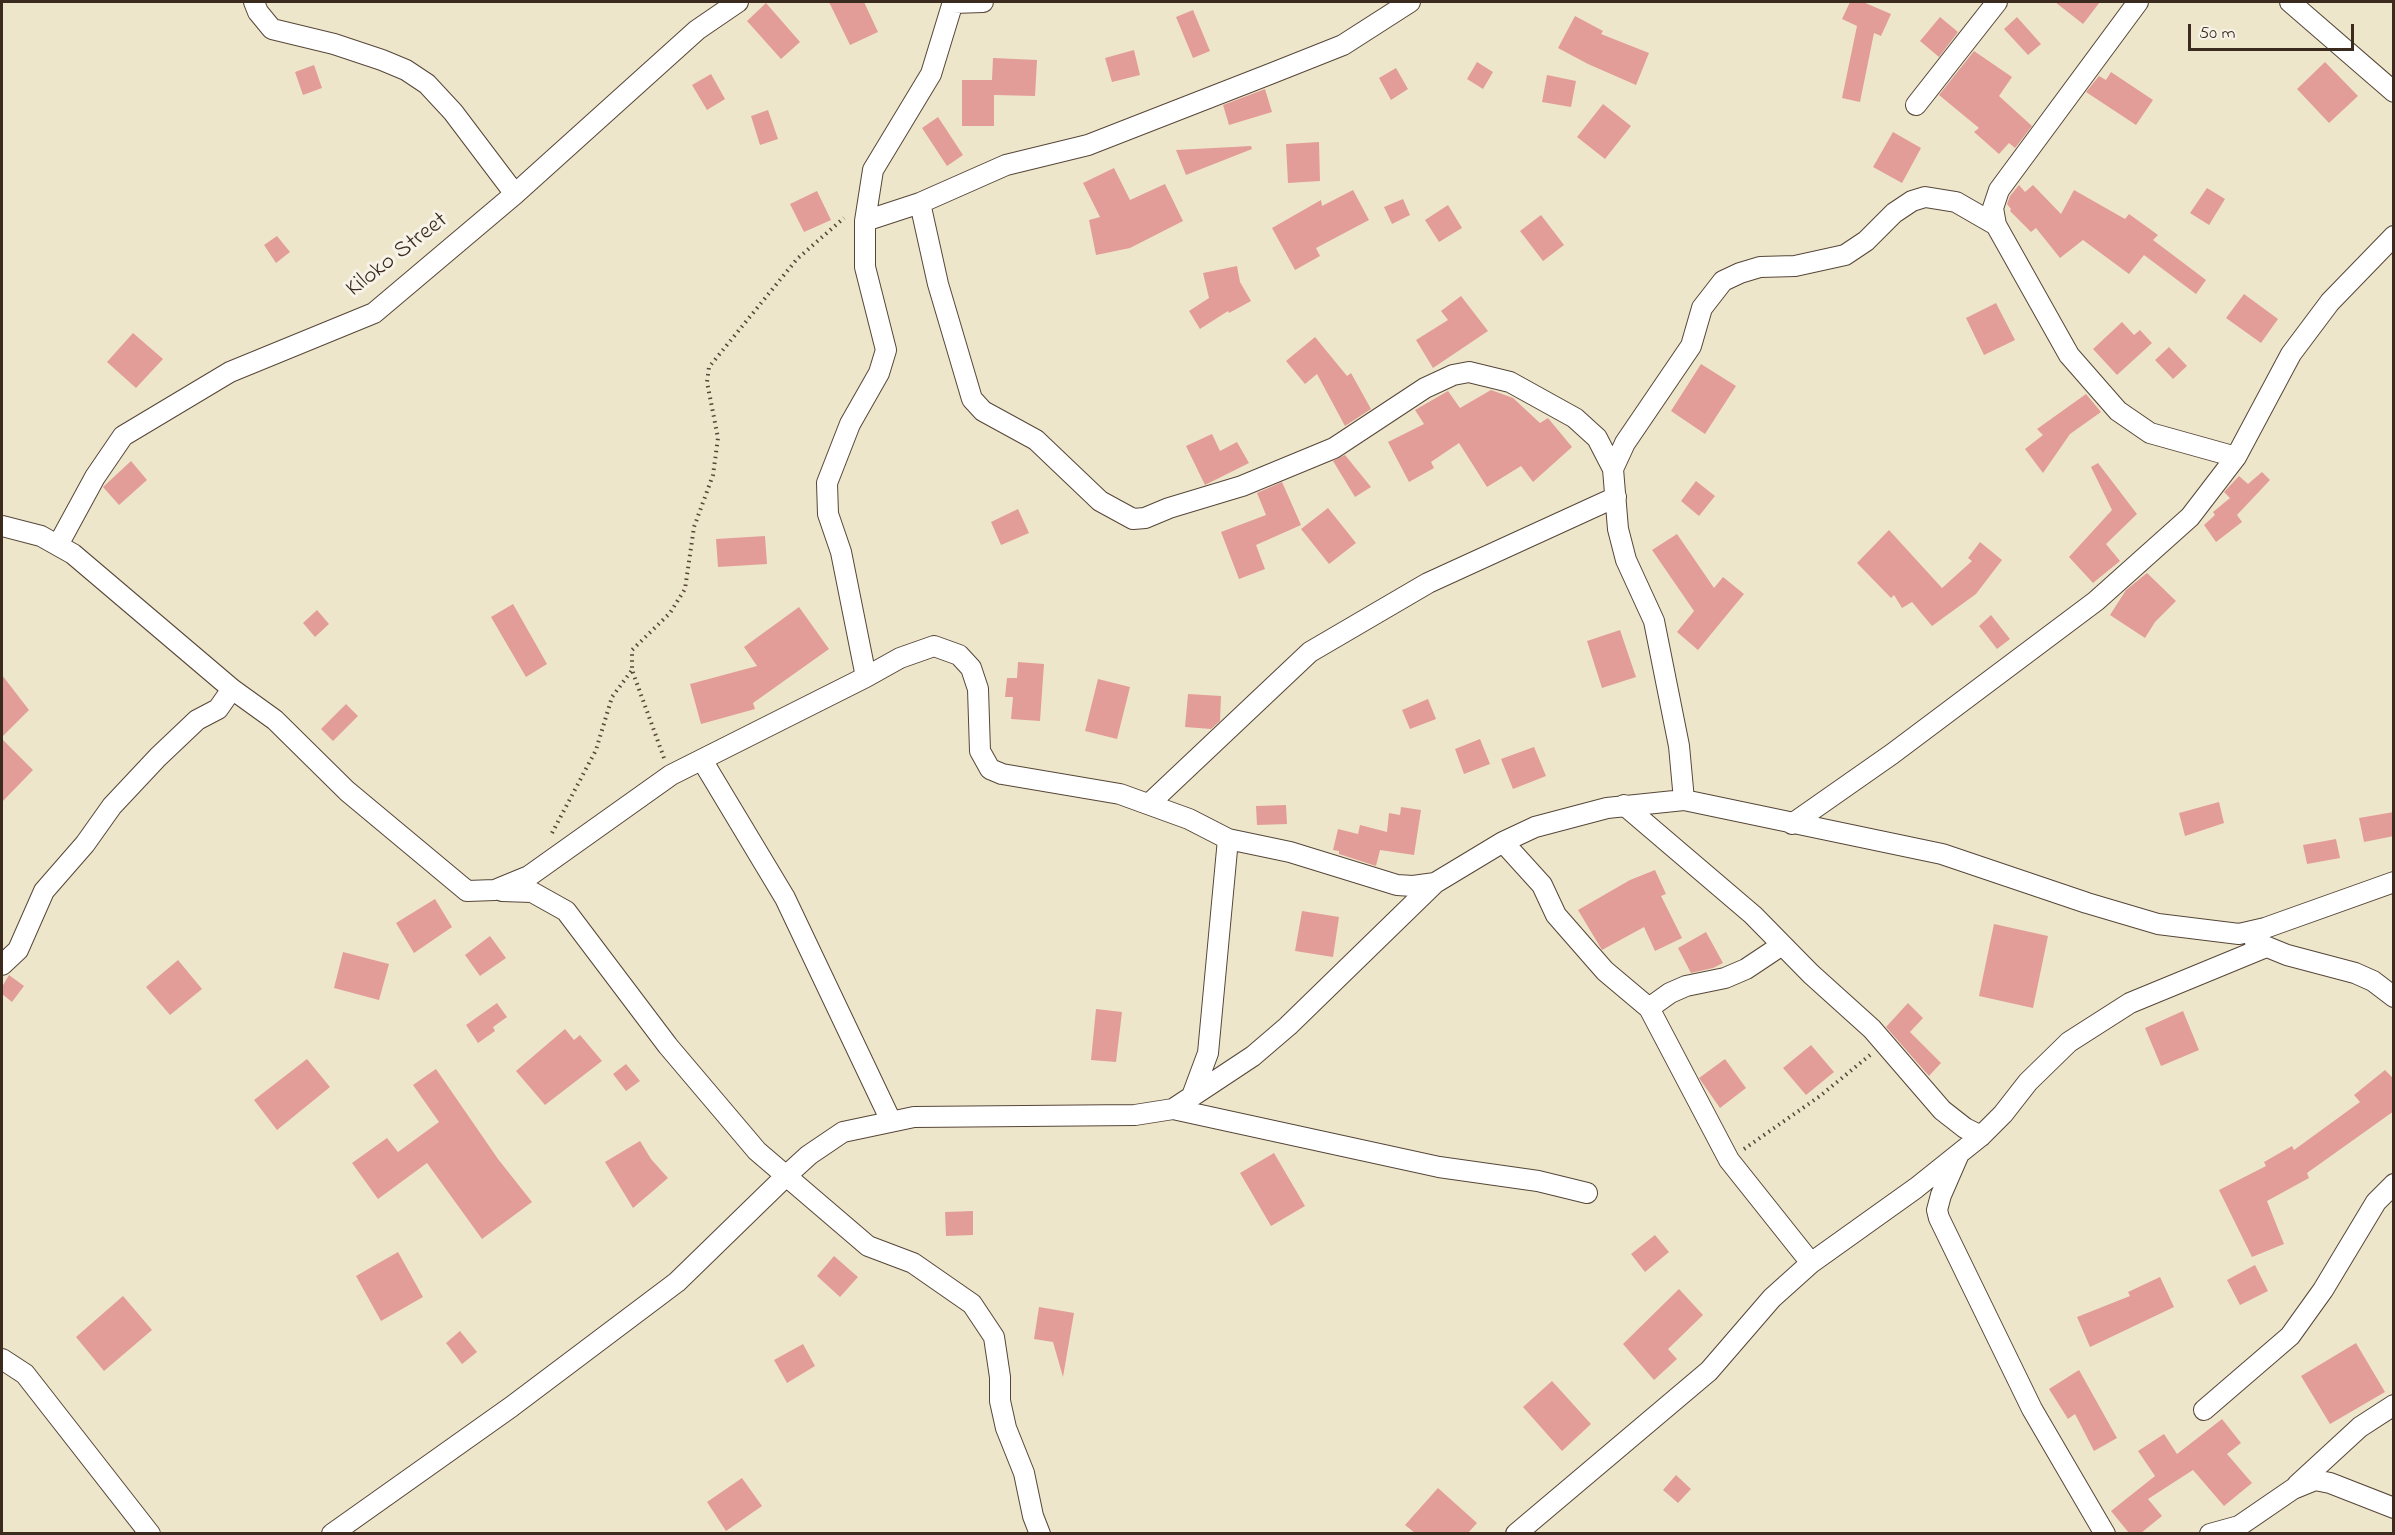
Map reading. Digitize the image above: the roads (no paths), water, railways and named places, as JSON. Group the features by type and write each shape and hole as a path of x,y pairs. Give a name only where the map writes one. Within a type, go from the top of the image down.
{"street":[{"path":"254,2 258,12 272,29 334,44 382,60 405,70 427,84 453,112 515,194"},
{"name":"Kiloko Street","path":"58,545 95,477 123,436 230,372 374,314 515,194 682,43 738,2"},
{"path":"866,677 858,626 826,500 827,483 850,424 879,373 886,350 865,267 857,215 873,170 931,74 953,2 982,2"},
{"path":"857,215 920,203 1006,165 1088,146 1332,49 1410,2"},
{"path":"1916,105 1996,2"},
{"path":"2138,2 1999,190 1993,208 1996,225 2069,356 2118,411 2150,433 2236,457"},
{"path":"2290,2 2394,92"},
{"path":"1613,469 1625,443 1691,346 1702,308 1723,281 1760,267 1795,266 1845,255 1866,241 1894,213 1912,201 1925,197 1956,202 1996,225"},
{"path":"920,203 938,284 972,399 983,411 1036,440 1100,501 1132,519 1145,518 1169,508 1242,486 1334,448 1425,388 1453,375 1469,372 1510,382 1575,417 1597,438 1613,469 1618,529 1626,560 1656,631 1679,746 1683,800"},
{"path":"1792,824 1892,754 2096,601 2190,517 2236,457 2291,354 2330,302 2394,236"},
{"path":"1150,803 1310,651 1428,583 1616,497"},
{"path":"2,526 42,536 73,554 232,690 275,720 347,791 460,888 476,892 532,892 566,911 668,1046 758,1151 868,1246 913,1263 972,1304 985,1320 994,1337 1000,1377 1000,1401 1006,1428 1024,1473 1033,1516 1040,1533"},
{"path":"495,891 529,876 671,775 920,649 934,646 948,650 971,668 978,689 980,751 990,769 1002,774 1120,794 1150,803 1228,839 1290,852 1397,885 1413,886 1435,883"},
{"path":"2,965 18,950 44,891 85,844 112,806 197,720 218,709 232,690"},
{"path":"702,760 785,898 891,1121"},
{"path":"1173,1109 1253,1056 1288,1026 1435,883 1503,842 1562,819 1624,805 1683,800 1942,854 2087,903 2158,924 2239,934 2266,947 2373,981 2394,997"},
{"path":"1624,805 1753,915 1872,1029 1942,1110 1965,1128 1981,1136"},
{"path":"1191,1098 1208,1053 1228,839"},
{"path":"1503,842 1542,885 1556,915 1598,963 1649,1008 1729,1160 1811,1263"},
{"path":"2239,934 2265,928 2394,882"},
{"path":"1649,1008 1670,993 1686,986 1725,978 1746,969 1782,945"},
{"path":"1516,1533 1620,1449 1709,1371 1772,1298 1811,1263 1958,1156 1981,1136 2049,1059 2096,1024 2130,1003 2266,947"},
{"path":"332,1533 511,1407 677,1282 809,1155 843,1132 914,1117 1135,1115 1173,1109 1438,1167 1538,1181 1587,1193"},
{"path":"1958,1156 1941,1195 1937,1210 1939,1218 2032,1409 2105,1533"},
{"path":"2204,1410 2290,1336 2322,1290 2376,1202 2394,1184"},
{"path":"2,1359 25,1374 150,1533"},
{"path":"2217,1533 2251,1520 2293,1489 2360,1427 2394,1405"},
{"path":"2293,1489 2315,1480 2330,1482 2394,1508"}]}
